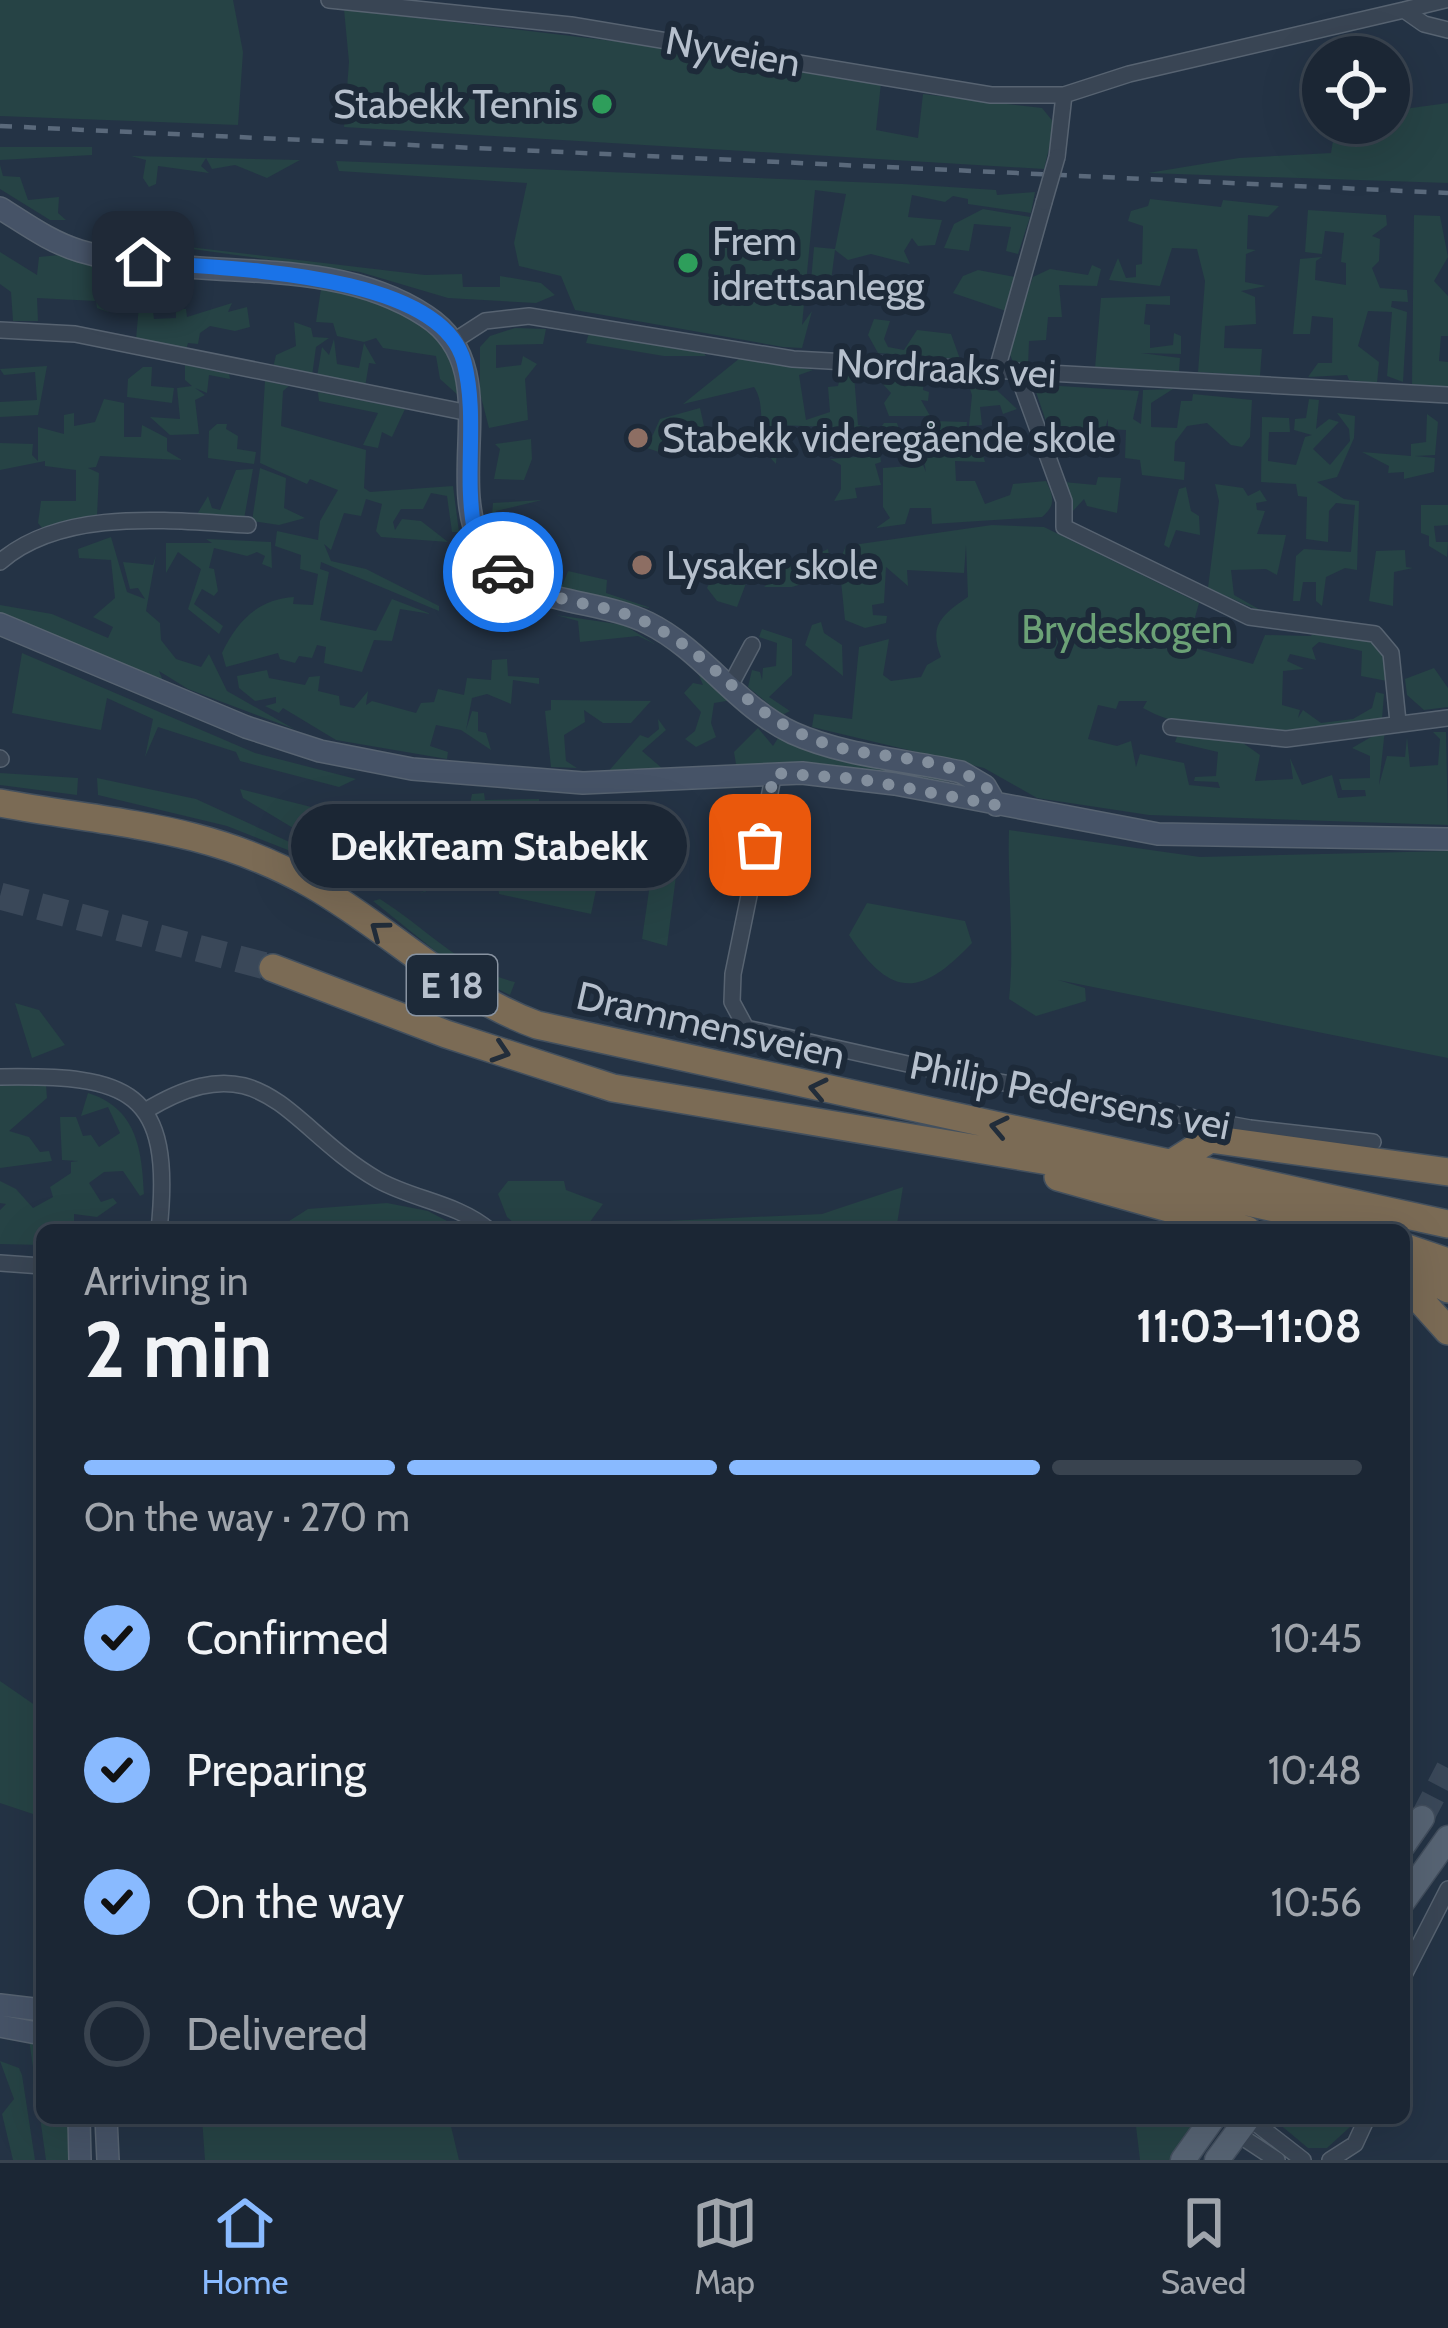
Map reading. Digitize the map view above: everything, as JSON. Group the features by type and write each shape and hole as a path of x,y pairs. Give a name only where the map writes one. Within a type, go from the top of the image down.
{"highway":[{"name":"Drammensveien","path":"0,803 134,820 242,850 338,900 466,994 538,1025 1448,1224"},
{"name":"Drammensveien","path":"273,968 446,1034 614,1088 957,1143 1343,1224"},
{"path":"1172,1163 1210,1138 1448,1172"},
{"name":"E 18","path":"957,1143 1227,1224"},
{"path":"1410,1237 1448,1246"},
{"path":"1410,1249 1448,1262"},
{"path":"1410,1268 1448,1289"},
{"path":"1410,1289 1448,1331"}],"main road":[{"path":"0,208 51,239 97,255 369,290 426,316 454,341 464,362 474,528 500,570 534,591 651,624 766,718 796,734 961,772 986,786 996,805"},
{"path":"0,624 246,728 373,762 549,782 774,773 859,779 1158,834 1448,839"},
{"path":"1410,1836 1423,1818"},
{"path":"1410,1892 1448,1838"},
{"path":"0,2005 36,2009"},
{"path":"0,2026 36,2033"},
{"path":"79,2124 80,2160"},
{"path":"106,2124 108,2160"},
{"path":"1184,2160 1209,2124"},
{"path":"1217,2160 1244,2124"}],"street":[{"name":"Nyveien","path":"329,0 571,25 991,95 1064,95 1129,74 1445,0"},
{"path":"1404,10 1424,24 1448,30"},
{"path":"996,373 1057,157 1064,95"},
{"name":"Nordraaks vei","path":"454,341 485,321 530,316 793,358 1018,375 1448,395"},
{"path":"0,330 75,334 469,413"},
{"path":"1018,375 1057,480 1064,527 1249,617 1375,634 1391,653 1398,722"},
{"path":"0,562 22,548 99,521 248,525"},
{"path":"730,686 752,645"},
{"path":"1171,727 1286,739 1448,718"},
{"name":"Philip Pedersens vei","path":"774,773 734,974 732,1002 746,1028 964,1076 1250,1129 1373,1142"},
{"path":"0,1078 93,1079 120,1090 145,1112 163,1159 159,1224"},
{"path":"145,1112 194,1086 228,1082 255,1087 289,1106 376,1178 481,1224"},
{"path":"0,1263 36,1266"},
{"path":"1410,1963 1448,1888"},
{"path":"1246,2124 1277,2160"},
{"path":"1247,2124 1303,2160"},
{"path":"1330,2160 1354,2144 1364,2124"}],"green space":[{"path":"0,0 233,0 243,52 238,125 0,116"},
{"name":"Stabekk Tennis","path":"344,9 681,49 881,83 876,130 918,138 923,94 1042,108 1055,124 1044,169 344,127 349,62"},
{"path":"1448,103 1448,183 1148,173 1239,158 1331,153 1332,144 1410,144 1410,108"},
{"path":"0,147 92,147 92,155 0,160"},
{"path":"131,156 300,160 267,178 235,165 212,169 206,158 201,166 209,173 158,166 156,184 149,187 143,178 146,160"},
{"path":"336,161 903,184 996,190 997,195 1035,192 1031,213 968,204 968,199 953,196 945,202 912,195 908,217 942,220 935,245 918,246 912,238 904,251 910,264 871,254 848,260 835,250 831,281 814,304 809,304 814,247 835,249 846,194 815,190 802,325 812,311 802,348 575,310 561,276 519,266 514,243 527,183 339,171"},
{"path":"0,165 3,176 20,177 28,200 59,197 58,213 66,220 50,220 0,189"},
{"path":"1150,199 1221,207 1223,200 1279,206 1268,217 1248,215 1247,249 1256,250 1246,254 1245,282 1266,286 1241,291 1255,297 1256,324 1225,326 1224,348 1262,349 1260,376 1198,372 1205,281 1197,249 1172,248 1160,286 1109,280 1118,258 1126,278 1136,277 1136,265 1142,264 1143,226 1128,221 1131,211 1148,206"},
{"path":"983,209 1030,217 1018,254 1006,251 1011,227 974,224 969,251 944,248 954,224"},
{"path":"1308,210 1386,215 1387,225 1372,236 1380,239 1379,261 1372,268 1380,288 1407,290 1408,302 1392,301 1391,307 1407,312 1403,382 1387,376 1392,312 1368,311 1358,346 1379,362 1377,383 1349,380 1347,375 1308,377 1318,363 1332,363 1333,318 1312,316 1310,334 1293,334 1300,259 1322,257 1316,261 1315,280 1346,285 1346,263 1341,262 1344,233 1325,231 1322,254 1305,252"},
{"path":"1414,215 1440,216 1448,257 1434,281 1448,296 1448,336 1441,336 1439,361 1448,362 1448,388 1412,385"},
{"path":"97,236 425,275 462,274 463,287 500,287 500,276 541,283 555,295 536,303 448,298 360,272"},
{"path":"0,252 37,275 39,257 59,255 107,267 108,312 97,308 96,301 37,298 38,321 13,321 11,292 0,284"},
{"path":"1092,265 1101,269 1097,286 1059,285 1062,317 1048,317 1046,340 1029,341 1028,366 1014,364 1007,348 1033,277 1050,269 1088,275"},
{"path":"978,270 1015,277 1006,311 953,293 963,276"},
{"path":"321,289 369,300 413,318 446,349 459,396 440,379 436,356 383,348 376,338 364,342 337,336 333,323 316,322"},
{"path":"1170,296 1170,305 1146,304 1144,324 1150,325 1150,348 1173,345 1174,333 1181,336 1181,354 1141,353 1180,358 1179,372 1095,368 1101,298"},
{"path":"232,303 228,312 247,307 250,327 235,331 210,326 200,333 198,344 188,343 186,350 136,339 139,306 153,311 154,319 176,318 176,309 186,309 187,317"},
{"path":"874,319 890,321 884,339 888,347 904,350 917,330 951,334 960,359 878,353 868,335"},
{"path":"294,322 311,328 313,337 329,338 316,347 312,376 273,368 276,355 296,346"},
{"path":"515,328 546,329 543,344 496,345 496,368 521,365 523,356 537,364 525,379 528,420 489,428 480,393 480,347 490,336"},
{"path":"589,333 706,356 664,356 586,343"},
{"path":"334,339 337,364 359,368 364,343 376,364 369,363 365,387 317,377 322,347 329,355"},
{"path":"740,358 813,370 799,375 806,420 830,412 828,387 838,386 842,369 915,373 924,377 928,401 921,400 933,421 967,422 965,444 936,445 925,416 889,416 884,403 891,393 880,381 854,375 858,425 879,430 884,423 897,423 906,451 856,450 852,441 860,436 852,428 779,425 776,464 762,435 754,387 683,404"},
{"path":"185,365 229,374 230,379 209,375 207,393 195,388 205,395 195,400 199,434 170,435 150,417 180,419 177,388 192,386 185,380"},
{"path":"47,366 38,415 0,417 0,402 37,400 35,372 4,375 0,369"},
{"path":"143,367 152,367 151,386 174,388 172,403 127,397 128,379"},
{"path":"967,380 987,381 1017,409 1003,414 1000,405 980,407 982,425 969,426 972,395"},
{"path":"265,381 289,386 283,391 281,426 366,450 364,488 370,492 453,486 459,532 452,532 447,496 431,493 423,509 401,509 393,522 395,530 402,519 421,521 448,542 381,537 376,531 382,504 366,499 361,516 344,513 331,550 324,544 331,561 366,569 439,606 439,611 321,562 320,569 329,572 320,620 376,631 392,599 431,614 400,609 392,641 374,640 362,672 324,663 326,647 317,645 312,658 299,656 295,663 280,659 278,653 226,667 222,653 228,642 259,608 294,597 293,604 313,605 318,574 300,569 301,555 275,546 277,531 318,540 320,521 338,490 310,479 307,484 260,463"},
{"path":"1044,385 1139,391 1133,419 1141,424 1143,390 1173,389 1151,403 1151,427 1177,428 1181,401 1192,401 1193,394 1252,400 1250,437 1242,447 1231,445 1207,423 1187,426 1175,442 1174,461 1185,462 1184,480 1142,475 1140,460 1125,458 1126,430 1108,429 1108,419 1105,428 1090,428 1090,454 1053,442 1036,392"},
{"path":"318,392 405,409 392,437 382,432 378,448 363,445 378,413 319,401"},
{"path":"104,399 124,403 124,437 141,437 142,425 167,438 167,451 182,460 100,456 96,467 88,468 99,473 97,516 46,533 38,523 41,501 76,501 76,470 45,466 45,461 0,470 0,443 33,444 32,455 38,461 38,427 64,434 64,415 74,413 74,426 95,422"},
{"path":"1309,399 1319,400 1316,429 1329,419 1339,422 1313,449 1330,465 1350,441 1349,429 1337,413 1355,416 1354,438 1337,477 1317,482 1344,499 1359,501 1357,570 1345,568 1326,577 1322,606 1316,601 1316,582 1303,582 1300,601 1293,601 1296,556 1304,549 1351,552 1355,505 1336,503 1329,511 1328,542 1306,539 1307,497 1298,496 1296,484 1261,482 1262,417 1289,418 1290,432 1269,432 1268,461 1296,465 1305,437 1312,435 1294,430 1295,419 1306,418"},
{"path":"700,408 710,453 668,455 647,448 660,419"},
{"path":"1427,414 1438,422 1435,455 1415,456 1435,458 1434,472 1404,479 1404,472 1388,473 1389,466 1362,452 1411,456 1411,444 1426,442"},
{"path":"217,424 227,424 226,429 238,436 237,449 256,452 254,464 208,458 209,431"},
{"path":"531,439 532,459 524,480 494,479 500,449 495,444"},
{"path":"982,452 985,462 955,461 956,481 975,481 985,504 1010,495 1013,484 1046,481 1052,500 1047,513 932,524 931,508 910,508 905,524 876,528 890,518 883,507 883,468 923,465 926,472 923,456"},
{"path":"880,455 881,462 875,464 881,485 855,488 857,498 834,501 841,489 841,465 830,459"},
{"path":"260,468 286,478 284,508 305,518 279,525 252,521"},
{"path":"253,469 244,519 196,516 208,496 212,508 220,510 236,470"},
{"path":"1098,477 1121,478 1117,513 1087,506 1084,499 1073,511 1063,482 1096,485"},
{"path":"1215,484 1243,488 1248,496 1260,490 1267,501 1256,503 1257,510 1265,511 1257,534 1286,535 1277,575 1266,569 1231,570 1234,595 1271,616 1208,588 1219,501"},
{"path":"1186,487 1191,511 1199,516 1200,535 1176,530 1169,548 1164,545 1179,489"},
{"path":"542,500 496,511 499,540 514,560 563,584 568,571 607,580 606,593 651,608 541,580 505,556 493,537 493,503"},
{"path":"1421,505 1448,505 1448,525 1434,526 1436,542 1448,542 1447,557 1429,546 1429,536 1421,533"},
{"name":"Brydeskogen","path":"992,525 1044,527 1199,603 1187,646 1253,664 1265,635 1311,636 1314,631 1366,637 1385,653 1387,681 1361,676 1362,651 1319,642 1312,648 1316,660 1290,654 1287,661 1304,669 1283,671 1282,705 1300,710 1298,718 1303,710 1321,723 1353,719 1372,708 1376,692 1384,694 1382,719 1293,729 1228,730 1169,719 1143,708 1147,701 1119,701 1116,709 1098,705 1088,739 1117,746 1131,741 1136,767 1140,754 1184,763 1189,785 1220,788 1218,782 1194,781 1195,777 1216,776 1218,752 1175,742 1179,731 1236,738 1260,755 1255,781 1293,779 1290,758 1302,785 1332,775 1338,798 1366,796 1365,790 1342,790 1339,779 1370,778 1370,756 1352,748 1385,729 1379,785 1387,756 1405,757 1407,737 1410,767 1438,765 1440,739 1433,732 1446,732 1448,825 1149,815 1037,798 984,768 812,727 814,714 852,719 859,647 889,639 883,675 891,681 921,677 927,665 941,657 936,637 940,621 968,597 966,545 964,573 907,570 908,586 886,567 884,603 872,605 873,615 887,616 886,623 865,628 845,620 841,581 830,583 846,546"},
{"path":"111,537 127,592 145,599 138,588 130,589 123,562 153,565 156,555 146,611 160,623 161,640 176,659 201,667 209,654 227,691 294,729 188,689 159,671 163,681 0,613 0,605 52,614 108,638 113,627 93,617 115,598 111,560 79,558 78,549"},
{"path":"206,539 271,542 272,568 262,564 265,556 257,552 247,556 214,548 209,568 214,569 218,591 214,596 202,589 194,604 223,626 219,634 188,609 201,569 178,552 166,573 166,543 212,543"},
{"path":"828,549 830,561 821,578 792,587 764,587 786,567"},
{"path":"1405,550 1406,567 1413,568 1394,572 1393,606 1369,601 1376,551"},
{"path":"734,558 753,565 737,607 717,601 707,588 717,568 729,573"},
{"path":"556,615 624,625 655,644 638,636 580,642 578,621"},
{"path":"821,622 824,633 842,645 843,676 805,645 812,625"},
{"path":"762,629 792,639 792,675 769,697 790,711 782,715 748,687 752,670 760,672 762,680 763,668 776,666 777,643 759,637"},
{"path":"22,653 255,753 356,779 339,787 240,761 236,752 158,727 145,757 153,719 107,698 101,730 12,713"},
{"path":"507,659 508,676 539,678 539,684 513,680 511,704 487,694 472,698 466,730 472,711 478,712 478,731 486,733 491,750 461,730 436,725 430,746 448,752 447,759 336,740 283,708 279,713 265,706 276,703 276,697 255,701 239,688 237,676 267,670 269,678 305,685 309,677 320,676 318,691 339,696 340,705 354,708 368,691 366,705 372,701 416,713 421,703 434,702 438,689 464,695 467,678 491,680 492,660"},
{"path":"1434,668 1448,688 1448,707 1424,710 1407,695 1405,679"},
{"path":"698,673 732,700 714,703 711,723 716,737 696,747 685,739 695,731 701,712 684,693 693,683 703,685"},
{"path":"551,700 651,701 631,723 603,723 584,710 585,722 564,735 566,761 577,768 551,767 545,711 551,710"},
{"path":"658,719 666,730 642,751 663,769 607,773 640,735 648,738 659,729"},
{"path":"758,728 773,746 778,738 815,753 956,780 936,783 797,765 736,764 734,752"},
{"path":"0,773 78,778 77,795 0,785"},
{"path":"97,778 196,799 296,845 293,852 227,826 98,795"},
{"path":"240,789 327,811 318,843 243,798"},
{"path":"484,793 485,800 539,799 539,815 553,816 536,838 518,852 395,889 333,852 338,838 415,860 431,804 469,809 472,794","holes":["494,816 535,836 515,848 502,839 497,855 479,849"]},
{"path":"606,817 610,823 591,914 499,894 498,884 464,878 418,894 469,871 508,865 552,835"},
{"path":"665,828 662,871 676,876 667,946 642,939 651,877 638,873 641,855"},
{"path":"1009,830 1200,857 1448,851 1448,1058 1058,980 1085,988 1086,1001 1036,1016 1009,999"},
{"path":"380,899 461,958 515,982 510,995 460,971 373,901"},
{"path":"867,903 965,921 972,943 937,974 907,983 893,980 864,956 849,935"},
{"path":"15,1003 39,1010 65,1045 32,1058"},
{"path":"0,1084 46,1085 47,1098 9,1131 29,1137 40,1152 49,1151 52,1161 0,1168"},
{"path":"88,1093 126,1119 138,1146 144,1194 140,1196 123,1171 104,1172 89,1183 101,1202 113,1198 117,1203 97,1217 74,1214 74,1224 36,1224 36,1245 0,1244 0,1210 6,1204 0,1203 0,1181 16,1189 33,1208 53,1197 50,1187 71,1173 71,1162 78,1161 62,1160 60,1117 76,1117 83,1136 91,1135 99,1147 120,1133 108,1107 81,1116"},
{"path":"508,1181 564,1181 566,1190 603,1204 588,1224 515,1224 498,1194"},
{"path":"903,1187 897,1224 657,1224 667,1221 822,1214"},
{"path":"387,1203 428,1211 453,1224 284,1224 308,1209"},
{"path":"0,1681 36,1706 36,1815 0,1803"},
{"path":"29,2039 36,2050 36,2089"},
{"path":"0,2061 19,2068 22,2075 35,2160 13,2160 2,2114 14,2099"},
{"path":"41,2124 70,2124 71,2160 46,2160"},
{"path":"202,2124 450,2124 459,2160 205,2160"},
{"path":"1136,2124 1194,2124 1193,2133 1173,2160 1140,2160"},
{"path":"1279,2124 1350,2127 1327,2148 1308,2148"}],"tunnel":[{"path":"0,896 273,968"},
{"path":"1422,1818 1448,1768"}],"railway":[{"path":"0,126 1448,193"}],"way so far":[{"path":"503,572 549,596 651,624 766,718 796,734 961,772 995,797 996,805 895,784 774,773 760,845"}],"place":[{"name":"Stabekk Tennis","path":"602,104"},
{"name":"Frem idrettsanlegg","path":"688,263"},
{"name":"Stabekk videregående skole","path":"638,438"},
{"name":"Lysaker skole","path":"642,565"},
{"name":"DekkTeam Stabekk","path":"760,845"}],"route":[{"path":"143,262 326,281 369,290 407,305 446,332 464,362 474,528 483,549 503,572"}]}
